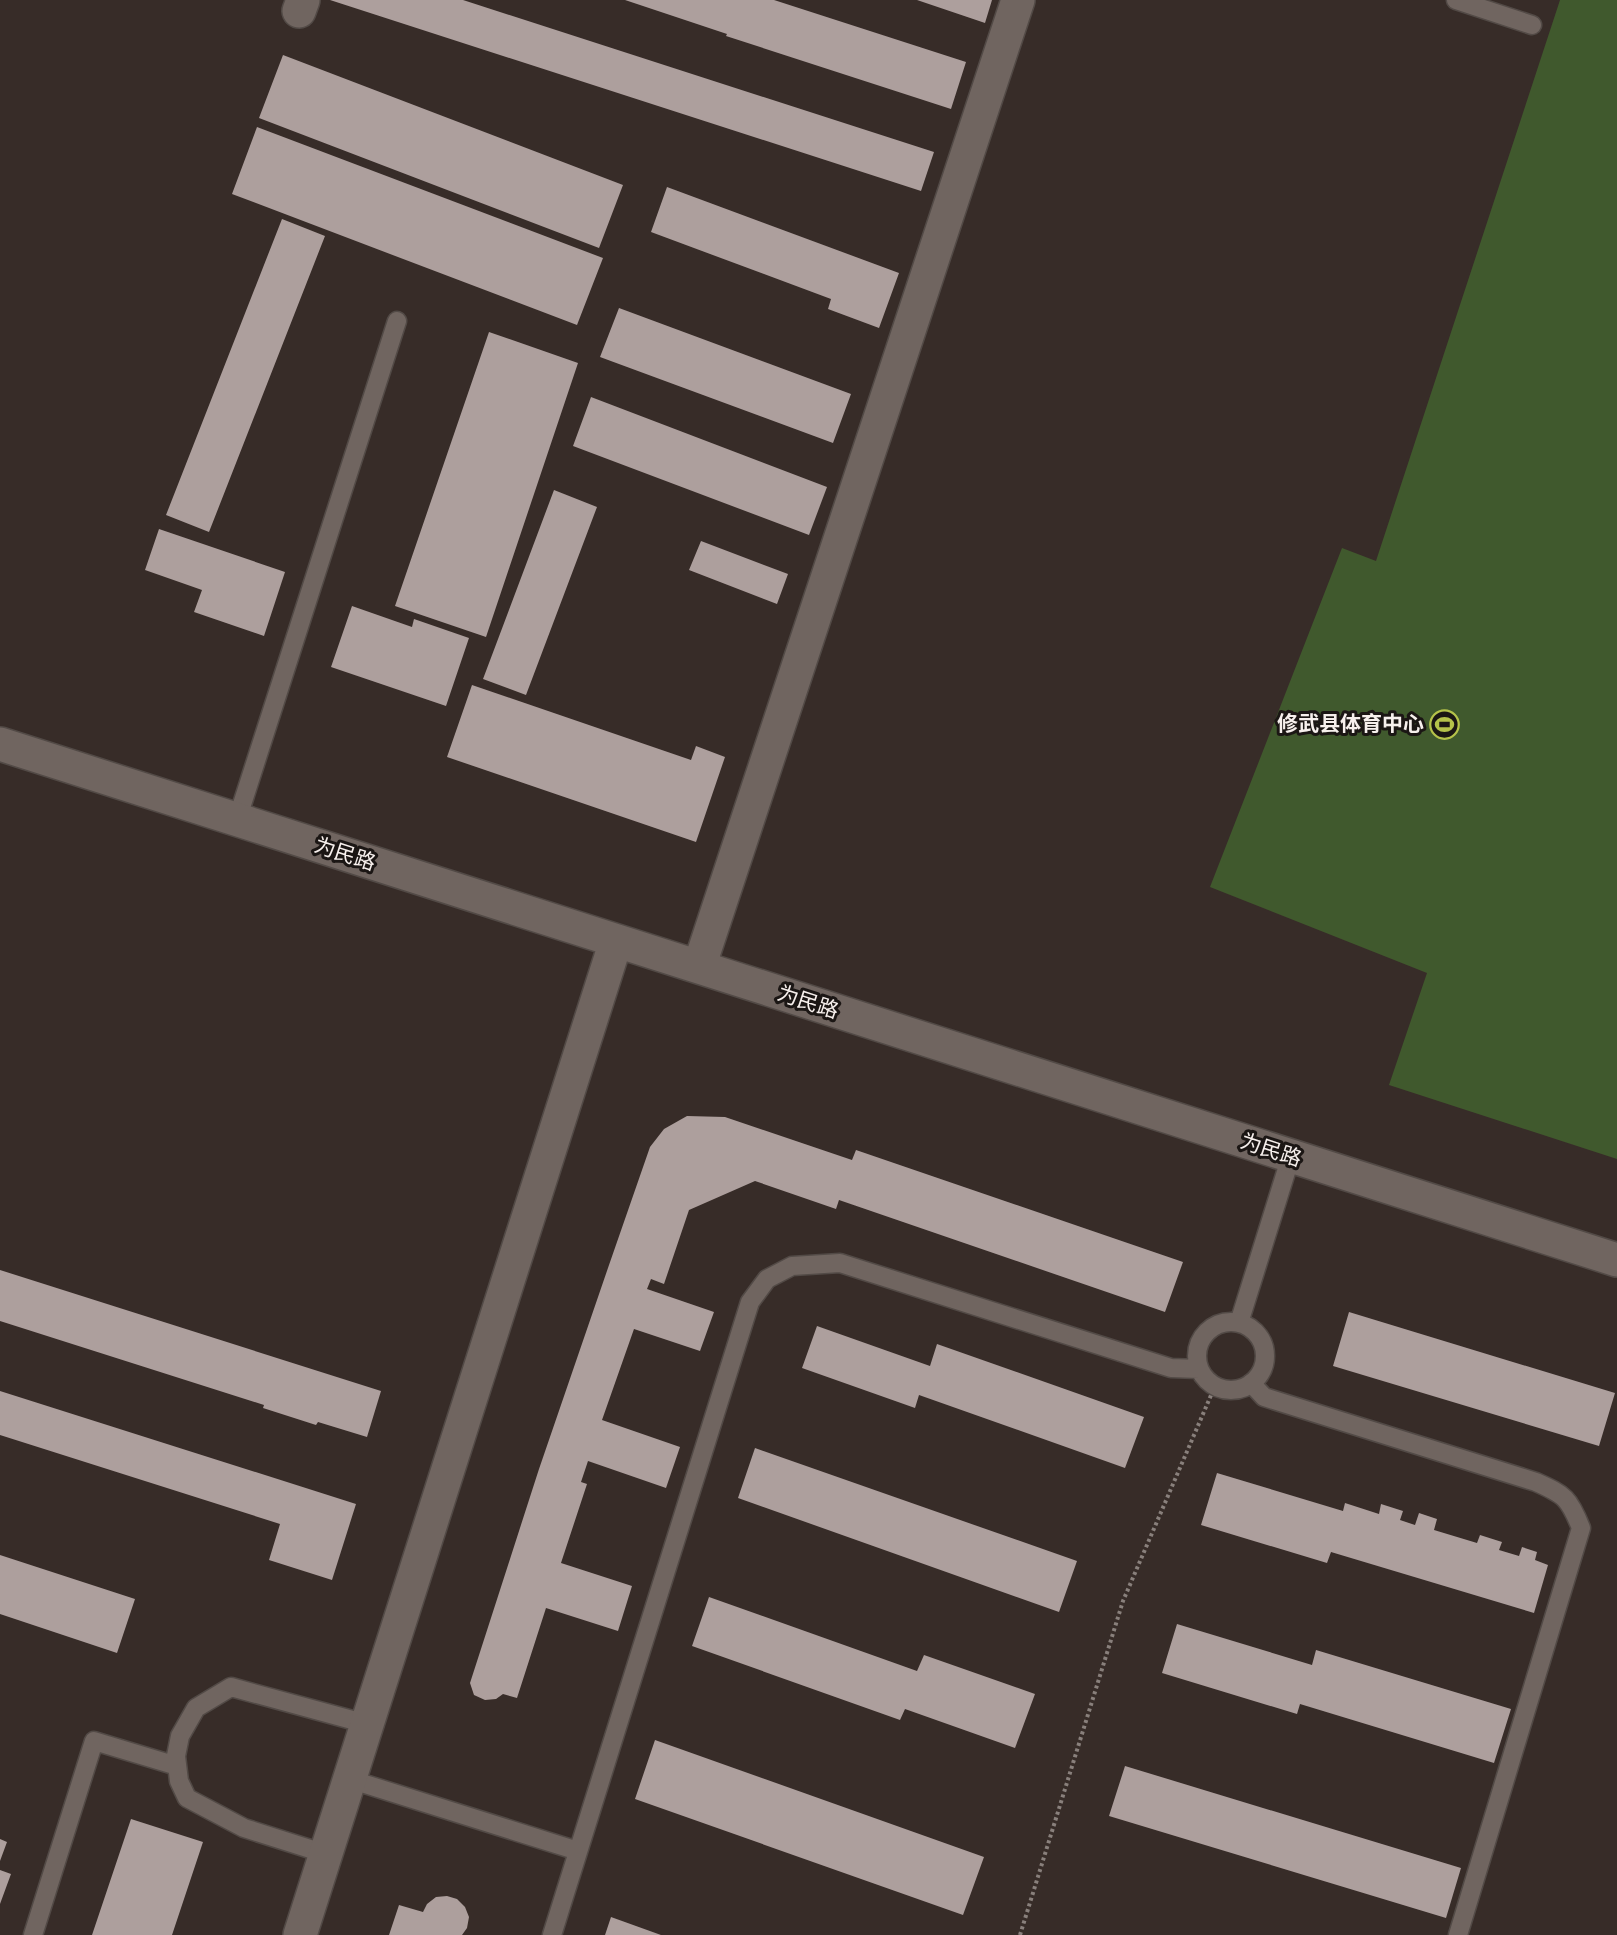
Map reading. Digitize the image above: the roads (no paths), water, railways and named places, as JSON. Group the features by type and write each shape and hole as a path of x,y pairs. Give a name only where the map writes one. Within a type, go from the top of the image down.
{"street":[{"path":"699,967 1018,0"},
{"name":"为民路","path":"0,744 1617,1260"},
{"path":"300,1935 616,941"}],"lane":[{"path":"1456,0 1532,25"},
{"path":"237,820 397,321"},
{"path":"1239,1323 1291,1156"},
{"path":"552,1935 750,1302 767,1279 792,1266 840,1263 1172,1368 1199,1369"},
{"path":"1227,1322 1239,1323 1251,1328 1260,1337 1266,1351 1264,1366 1257,1380 1244,1388 1230,1390 1215,1387 1205,1379 1199,1369 1196,1357 1198,1345 1214,1326 1227,1322"},
{"path":"1251,1383 1264,1396 1536,1482 1559,1492 1572,1506 1581,1528 1458,1935"},
{"path":"326,1854 244,1828 187,1798 179,1781 177,1766 176,1756 180,1736 196,1708 231,1687 367,1724"},
{"path":"33,1935 94,1741 177,1766"},
{"path":"349,1779 579,1851"}],"place":[{"name":"修武县体育中心","path":"1445,724"}]}
